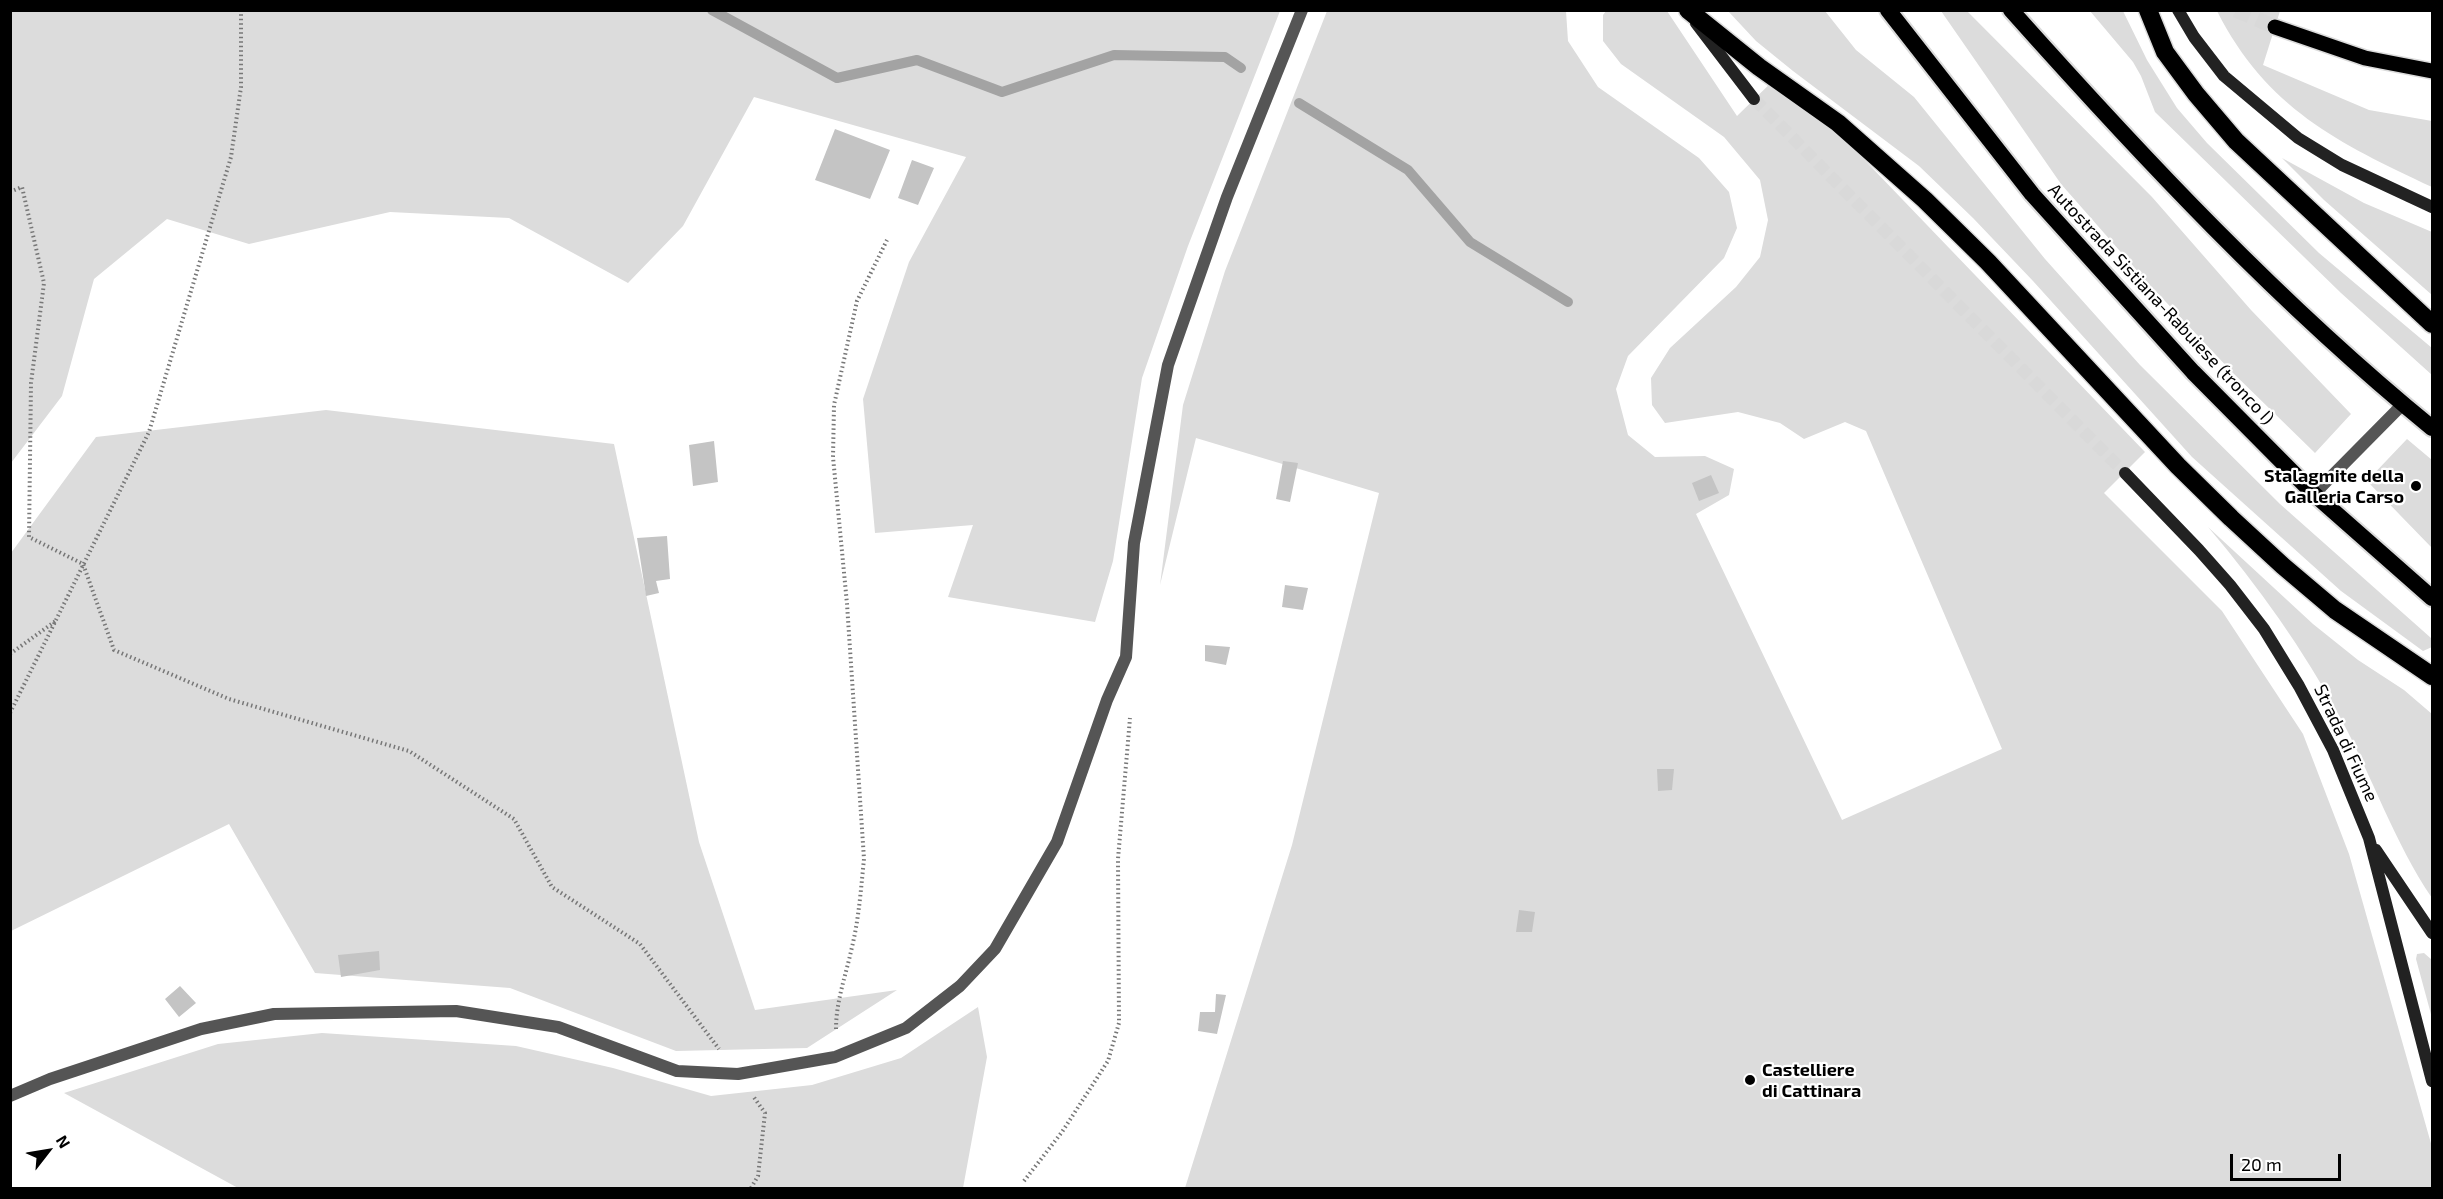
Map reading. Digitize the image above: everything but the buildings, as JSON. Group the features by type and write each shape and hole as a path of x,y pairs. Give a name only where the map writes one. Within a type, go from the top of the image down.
{"highway":[{"path":"1687,10 1760,67 1838,123 1925,200 1988,262 2178,466 2283,566 2335,610 2433,676"},
{"name":"Autostrada Sistiana-Rabuiese (tronco I)","path":"1888,10 2032,194 2193,372 2314,494 2433,598"},
{"path":"2011,10 2098,108 2259,274 2403,404 2433,428"},
{"path":"2148,10 2166,52 2196,94 2236,141 2433,324"}],"main road":[{"path":"1687,10 1754,99"},
{"path":"2178,10 2194,37 2224,76 2298,138 2342,165 2433,207"},
{"path":"2275,27 2366,58 2433,71"},
{"name":"Strada di Fiume","path":"2125,473 2199,550 2264,628 2300,686 2333,750 2370,838 2433,1081"},
{"path":"2370,838 2398,884 2433,933"}],"street":[{"path":"10,1096 51,1079 201,1029 274,1014 456,1011 558,1027 677,1071 738,1074 835,1057 906,1028 960,986 995,949 1057,843 1107,700 1126,657 1134,543 1168,364 1227,197 1302,10"},
{"path":"2314,494 2403,404"}],"path":[{"path":"10,713 149,432 231,157 241,87 241,10"},
{"path":"10,192 22,187 44,283 31,382 29,537 83,564 114,650 229,699 409,751 514,819 552,887 640,945 765,1113 758,1176 751,1188"},
{"path":"835,1057 836,1012 853,945 864,859 847,604 833,458 834,405 857,301 886,240"},
{"path":"10,654 57,619"},
{"path":"1024,1181 1062,1132 1108,1061 1119,1023 1118,858 1130,728 1129,708"}],"shaded area":[{"path":"11,10 1280,11 1188,246 1142,378 1113,561 1095,622 948,597 973,525 875,533 863,399 909,262 966,157 754,97 683,226 628,283 509,218 390,212 249,244 167,219 94,279 62,396 11,463"},
{"path":"1327,11 1566,11 1568,41 1598,87 1699,158 1729,192 1737,228 1724,258 1628,356 1616,389 1628,435 1655,457 1705,456 1734,469 1729,495 1696,514 1842,820 2002,749 1866,431 1845,422 1804,439 1780,423 1738,412 1665,423 1652,405 1651,378 1670,348 1736,287 1760,257 1768,220 1760,180 1724,137 1621,64 1603,41 1603,15 1606,11 1667,11 1737,116 1781,73 2145,452 2104,493 2222,611 2303,734 2349,854 2432,1147 2432,1188 1185,1188 1292,845 1379,493 1196,438 1160,585 1183,405 1225,271"},
{"path":"1728,11 1825,11 1856,50 1914,97 2045,259 2140,365 2280,504 2431,638 2432,647 2423,651 2341,591 2192,457 2033,281 1919,166 1756,41"},
{"path":"1941,11 1967,11 2152,197 2251,310 2351,414 2315,453 2232,372 2148,283 2061,184"},
{"path":"2090,11 2123,11 2147,60 2177,108 2207,143 2319,253 2432,348 2432,375 2341,293 2155,112 2133,62"},
{"path":"2217,11 2280,11 2263,65 2369,110 2432,121 2432,187 2336,138 2282,98 2236,45"},
{"path":"2282,158 2364,203 2432,232 2432,295 2324,200"},
{"path":"326,410 614,444 699,842 755,1010 897,990 807,1048 676,1051 510,988 315,973 229,824 11,931 11,553 96,437"},
{"path":"2407,439 2432,460 2432,548 2367,481"},
{"path":"2208,527 2313,624 2358,660 2404,690 2432,714 2432,898 2406,855 2353,741 2296,643 2245,572"},
{"path":"2424,953 2432,960 2432,1018 2416,959 2417,954"},
{"path":"978,1007 987,1057 963,1188 238,1188 64,1093 218,1044 322,1033 516,1046 613,1068 711,1096 812,1085 901,1058"}],"waterway":[{"path":"712,10 837,78 917,60 1002,92 1114,55 1225,57 1241,68"},
{"path":"1299,103 1408,170 1470,242 1568,302"}],"tunnel":[{"path":"2236,10 2275,27"},
{"path":"1754,99 2125,473"}],"place":[{"name":"Stalagmite della Galleria Carso","path":"2416,486"},
{"name":"Castelliere di Cattinara","path":"1750,1080"}]}
